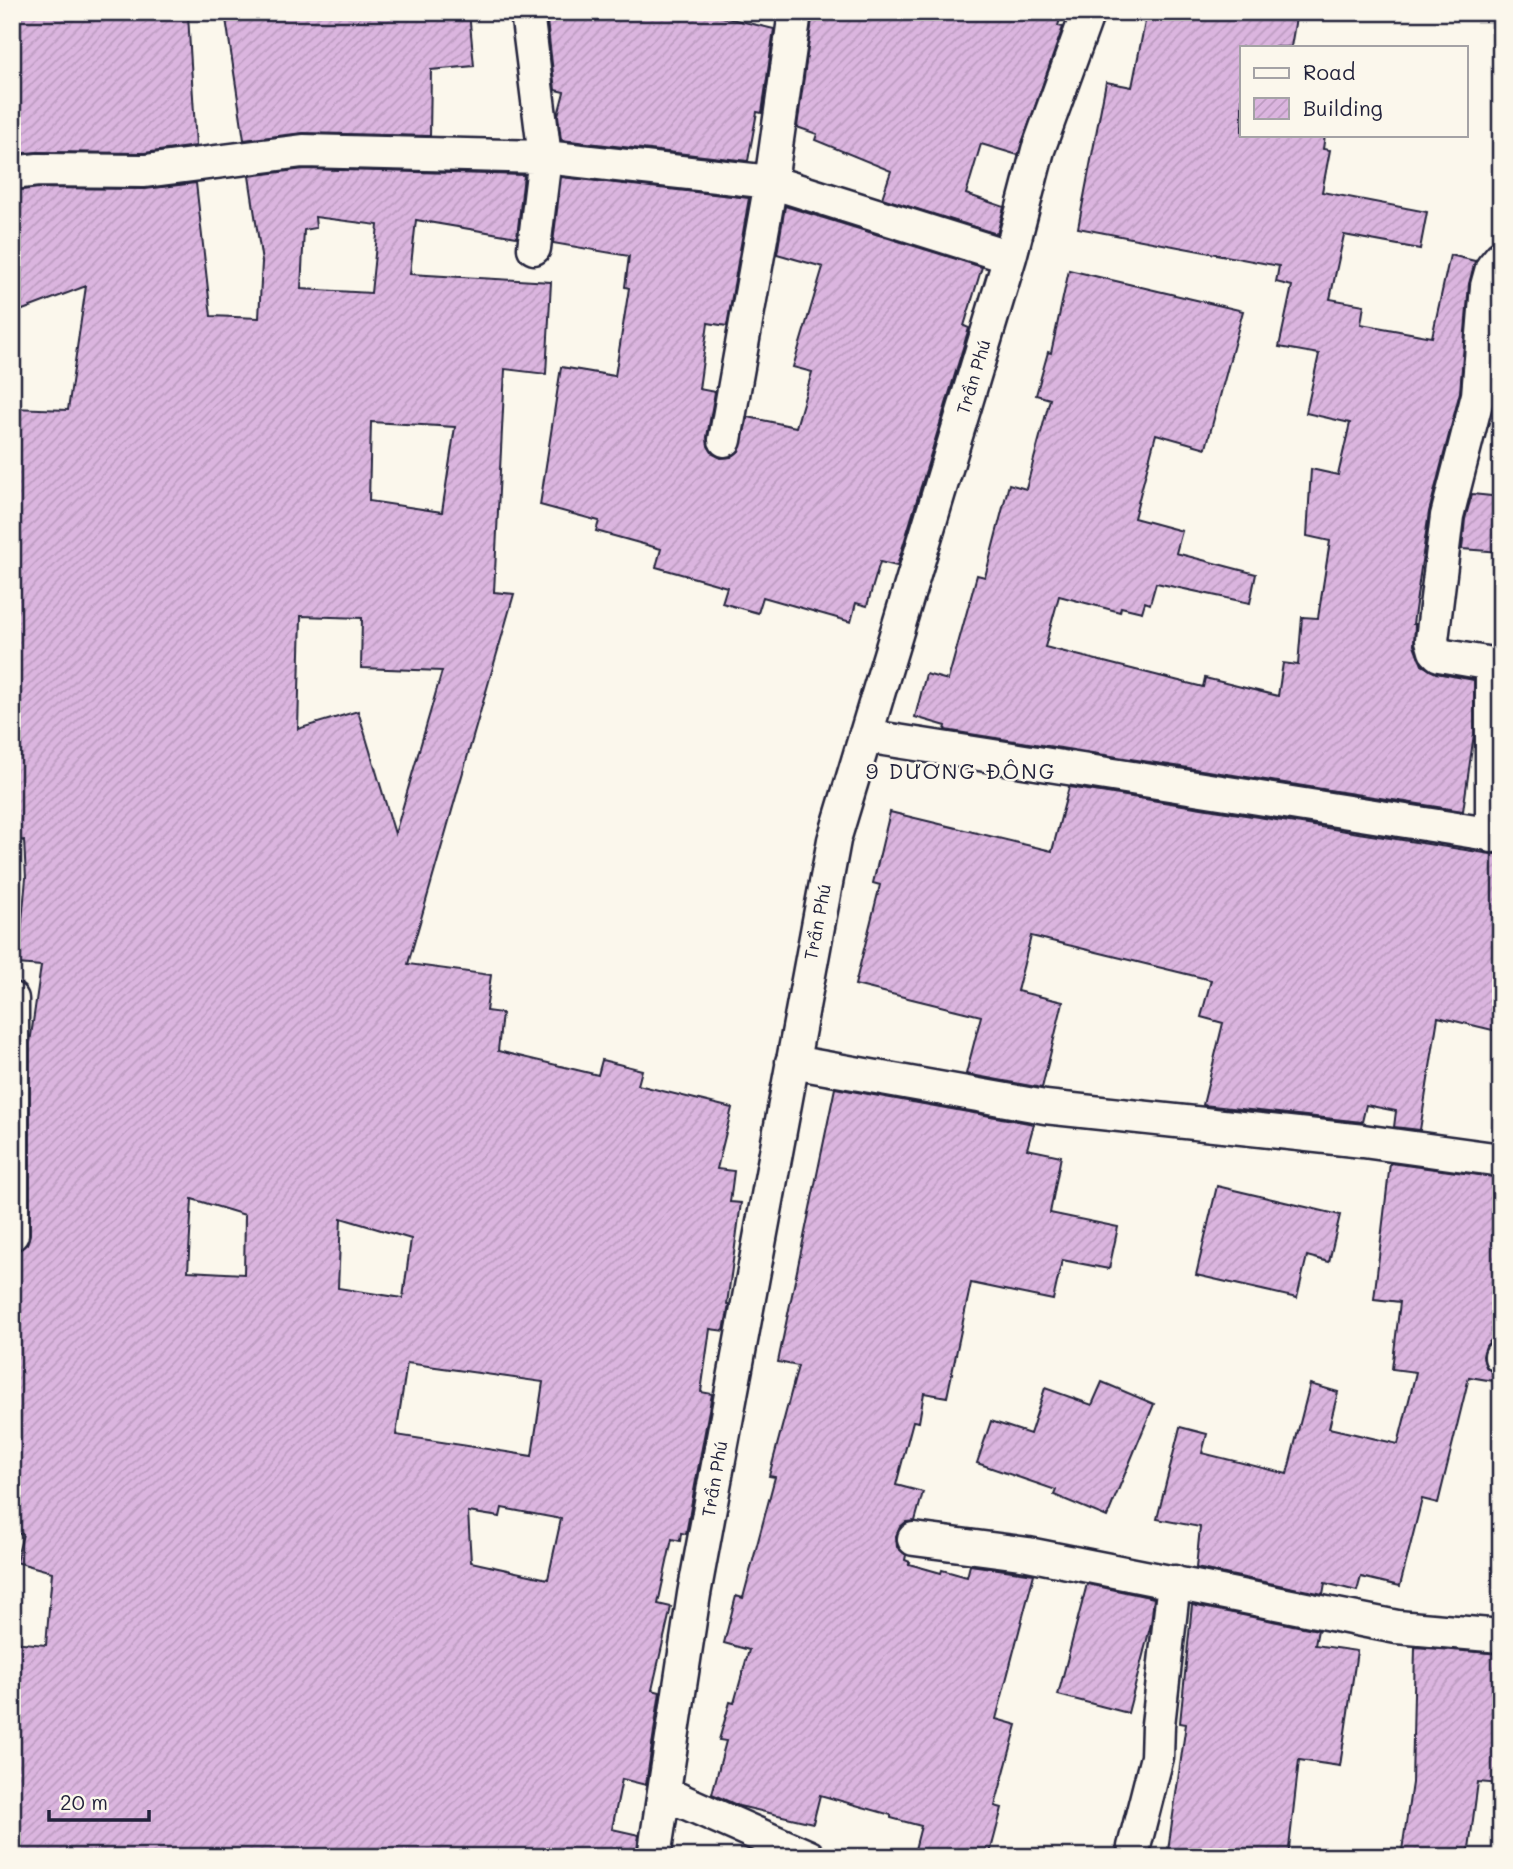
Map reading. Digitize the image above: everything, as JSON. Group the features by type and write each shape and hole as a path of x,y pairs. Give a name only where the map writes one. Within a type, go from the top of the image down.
{"street":[{"path":"527,12 545,157 534,248"},
{"path":"724,440 771,182 795,12"},
{"name":"Trần Phú","path":"654,1857 694,1594 834,840 1010,257 1038,150 1088,12"},
{"path":"12,173 38,170 145,171 303,151 545,157 771,182 1010,257"},
{"path":"866,736 1497,836 1496,664 1439,654 1435,651 1432,640 1447,516 1478,395 1487,285 1492,268 1501,257"},
{"path":"12,999 12,1234"},
{"path":"792,1062 1045,1107 1363,1141 1501,1160"},
{"path":"914,1539 1028,1554 1397,1627 1501,1636"},
{"path":"1134,1847 1157,1757 1158,1725 1174,1583"},
{"path":"663,1793 809,1857"}],"building":[{"path":"12,12 177,12 177,15 188,15 196,146 144,153 12,154"},
{"path":"225,12 469,12 474,66 431,70 430,136 303,133 244,140"},
{"path":"546,12 701,12 774,29 762,113 757,112 748,161 561,140 558,115 564,92 555,90"},
{"path":"813,12 1062,12 1058,26 1063,27 1018,155 981,144 966,194 1004,207 997,234 882,198 891,171 815,140 817,134 797,127"},
{"path":"1147,12 1297,12 1291,46 1240,46 1240,136 1325,136 1323,149 1330,150 1322,192 1427,212 1420,249 1344,235 1330,299 1364,305 1361,324 1432,337 1450,255 1475,261 1469,284 1460,392 1429,512 1413,624 1414,645 1422,665 1436,673 1474,680 1474,734 1463,811 945,730 946,726 915,717 926,674 948,680 977,575 985,577 1009,484 1026,489 1050,399 1036,395 1048,352 1051,353 1069,270 1243,311 1206,448 1156,434 1134,518 1182,531 1176,553 1256,574 1250,603 1156,583 1150,604 1145,602 1142,612 1121,607 1120,612 1059,596 1045,647 1203,687 1205,678 1278,696 1283,663 1298,665 1302,617 1318,618 1330,541 1307,536 1311,469 1338,475 1350,423 1306,413 1319,354 1279,347 1292,286 1276,282 1279,266 1078,228 1106,82 1132,87"},
{"path":"304,169 524,175 517,237 416,220 410,274 551,282 546,374 505,369 494,592 514,594 408,964 491,975 486,1011 502,1013 498,1051 598,1075 602,1060 642,1070 638,1085 732,1108 717,1169 734,1171 730,1202 741,1203 727,1304 729,1305 724,1331 710,1329 701,1392 712,1394 686,1534 681,1533 680,1541 672,1539 658,1604 671,1607 652,1690 660,1692 646,1785 622,1779 612,1829 639,1835 636,1857 12,1857 12,1642 46,1645 52,1572 16,1562 23,1534 12,1533 12,1351 16,1269 17,1251 27,1244 30,1234 30,1043 41,966 18,964 26,878 24,840 13,841 12,823 12,408 68,410 86,286 12,314 12,191 39,188 145,189 196,183 211,316 259,318 262,262 249,176","holes":["315,217 378,225 371,293 301,289 304,230 316,228","371,422 455,427 442,512 369,501","301,616 362,618 361,668 442,671 395,834 358,711 298,729","192,1199 245,1215 244,1274 188,1271","341,1218 411,1239 403,1298 338,1288","407,1363 543,1382 532,1456 396,1435","502,1508 561,1519 548,1579 471,1562 468,1512 500,1517"]},
{"path":"561,177 749,198 727,326 708,323 699,389 715,392 707,437 713,454 721,458 731,457 739,451 748,417 796,427 812,372 793,367 823,267 777,254 785,206 982,267 964,326 969,328 897,566 880,562 867,606 856,603 851,622 763,597 758,613 722,603 727,587 656,567 661,549 596,531 599,521 540,505 561,367 615,376 629,288 625,287 629,256 553,243"},
{"path":"1472,494 1501,497 1501,552 1462,549 1465,519"},
{"path":"1069,787 1501,854 1501,1032 1438,1017 1420,1130 1394,1127 1396,1111 1366,1105 1362,1122 1203,1105 1223,1023 1201,1017 1211,980 1031,936 1017,991 1063,1002 1042,1088 966,1074 981,1016 855,985 880,885 873,883 890,812 1052,851"},
{"path":"835,1088 1034,1124 1027,1149 1061,1156 1050,1213 1118,1227 1109,1269 1062,1260 1053,1300 971,1283 947,1397 924,1393 919,1422 913,1421 896,1485 923,1492 915,1521 906,1522 896,1536 897,1547 906,1555 905,1560 910,1562 909,1564 967,1577 970,1565 1034,1574 996,1719 1017,1725 995,1806 1002,1808 989,1857 913,1857 921,1826 820,1795 813,1823 739,1806 712,1794 726,1741 719,1740 730,1702 734,1703 749,1650 724,1643 736,1596 743,1598 775,1477 769,1476 798,1366 778,1362"},
{"path":"1390,1163 1501,1178 1501,1324 1499,1338 1491,1340 1483,1356 1486,1367 1495,1374 1494,1381 1469,1377 1438,1503 1422,1499 1400,1586 1361,1577 1357,1591 1325,1583 1323,1594 1196,1568 1200,1527 1157,1519 1180,1427 1207,1434 1202,1453 1287,1474 1310,1384 1338,1392 1329,1428 1398,1444 1416,1372 1392,1369 1400,1302 1374,1299"},
{"path":"1217,1186 1340,1215 1329,1262 1307,1256 1297,1298 1196,1275"},
{"path":"1102,1382 1154,1404 1107,1517 1054,1495 1056,1490 977,1463 991,1421 1030,1434 1045,1388 1092,1405"},
{"path":"1087,1584 1154,1598 1151,1624 1128,1713 1058,1695"},
{"path":"1192,1605 1318,1630 1315,1645 1357,1651 1340,1766 1299,1760 1288,1857 1167,1857 1186,1724 1180,1723"},
{"path":"1415,1647 1501,1654 1501,1784 1478,1782 1468,1857 1401,1857 1412,1783"}],"district":[{"name":"9 DƯƠNG ĐÔNG","path":"961,772"}]}
